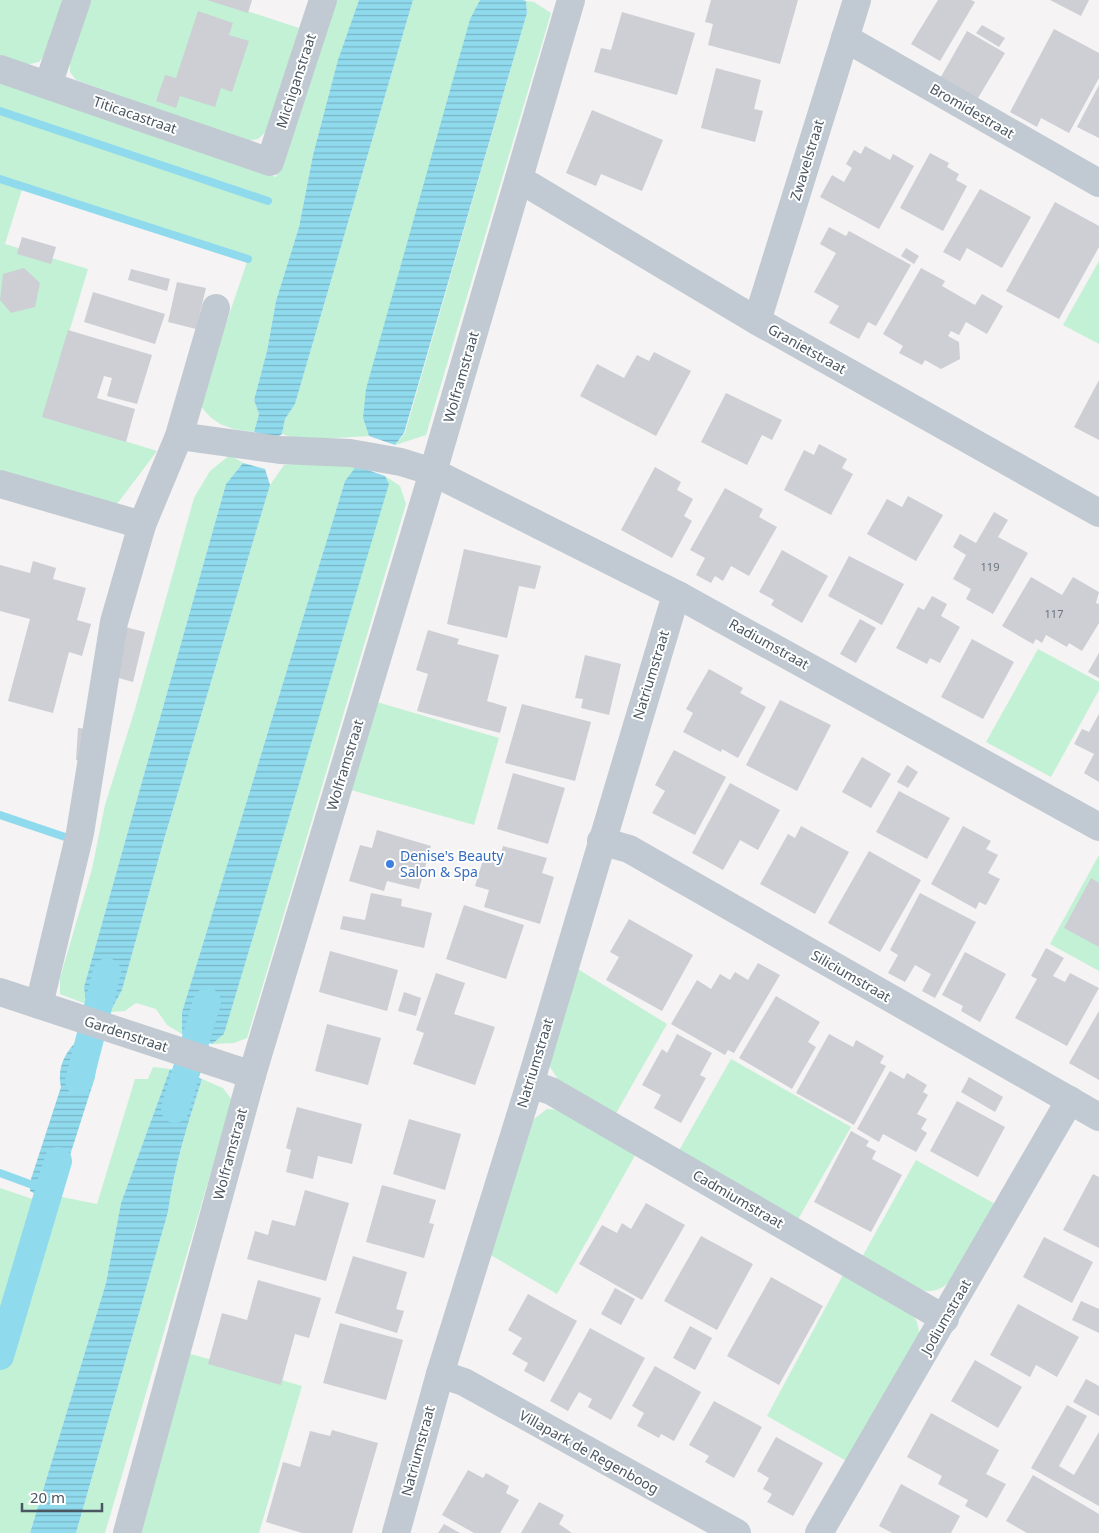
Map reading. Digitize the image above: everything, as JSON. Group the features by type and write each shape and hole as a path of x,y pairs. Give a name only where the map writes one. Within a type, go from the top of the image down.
{"street":[{"path":"48,85 78,0"},
{"name":"Michiganstraat","path":"270,162 323,0"},
{"name":"Wolframstraat","path":"127,1533 252,1075 433,472 571,0"},
{"name":"Zwavelstraat","path":"756,321 857,0"},
{"name":"Bromidestraat","path":"845,38 1099,183"},
{"name":"Titicacastraat","path":"0,69 270,162"},
{"name":"Granietstraat","path":"519,179 756,321 1099,513"},
{"path":"51,1009 114,622 142,525 179,436 216,308"},
{"name":"Radiumstraat","path":"179,436 280,450 350,453 401,462 433,472 678,595 1099,827"},
{"path":"0,484 142,525"},
{"name":"Natriumstraat","path":"396,1533 440,1374 530,1084 672,608 678,595"},
{"name":"Siliciumstraat","path":"601,841 629,849 1099,1117"},
{"name":"Gardenstraat","path":"0,992 165,1048 252,1075"},
{"name":"Cadmiumstraat","path":"530,1084 560,1096 945,1319"},
{"name":"Jodiumstraat","path":"819,1533 945,1319 1070,1100"},
{"name":"Villapark de Regenboog","path":"440,1374 464,1382 737,1533"}],"green space":[{"path":"0,0 66,0 50,49 39,62 25,65 0,57"},
{"path":"91,0 213,0 299,28 268,130 258,139 246,141 76,80 70,72 70,60"},
{"path":"337,0 359,0 338,61 313,155 299,227 276,301 267,351 254,400 259,414 254,432 222,425 210,416 199,403 248,259 23,186 5,244 88,269 44,416 157,451 117,504 0,481 0,83 276,177"},
{"path":"413,0 480,0 470,19 363,418 369,436 300,440 282,434 285,419 295,404"},
{"path":"526,1 534,2 551,13 426,435 395,445 405,433 527,13"},
{"path":"1099,261 1099,344 1063,325"},
{"path":"230,455 243,463 226,484 84,987 86,1004 60,994 60,978 92,869 105,805 135,709 194,498 210,471"},
{"path":"325,460 365,469 345,481 182,1012 182,1034 167,1025 156,1009 136,1003 125,1011 110,1012 122,990 165,836 270,485 284,465"},
{"path":"385,476 400,486 406,504 247,1038 234,1043 212,1044 224,1034 388,484"},
{"path":"1038,649 1099,682 1099,690 1051,777 986,742"},
{"path":"377,702 499,738 474,825 351,790"},
{"path":"1099,855 1099,971 1050,944"},
{"path":"576,968 667,1024 615,1115 560,1082 550,1067 552,1049"},
{"path":"731,1059 851,1127 797,1221 677,1154"},
{"path":"153,1067 170,1069 121,1203 106,1283 30,1533 0,1533 0,1188 47,1204 57,1196 97,1204 135,1079 148,1079"},
{"path":"202,1079 223,1088 232,1100 105,1533 76,1533 168,1212 178,1161"},
{"path":"547,1109 561,1110 637,1152 557,1294 489,1254 525,1131 534,1119"},
{"path":"916,1160 997,1205 969,1258 959,1271 949,1282 938,1289 927,1291 902,1283 861,1259"},
{"path":"843,1275 911,1312 917,1322 920,1336 850,1463 767,1416"},
{"path":"184,1352 302,1386 259,1533 137,1533"}],"water":[{"path":"359,0 413,0 295,404 285,419 282,434 275,438 254,432 259,414 254,400 267,351 276,301 299,227 313,155 338,60"},
{"path":"480,0 523,0 526,1 527,13 404,433 395,445 369,436 363,418 366,389 470,19"},
{"path":"243,463 265,469 270,485 165,836 122,990 110,1012 86,1004 84,987 226,484"},
{"path":"355,468 365,469 385,476 389,484 224,1034 212,1044 182,1034 182,1012 345,481"},
{"path":"79,1039 94,1048 97,1060 95,1077 57,1196 42,1198 30,1191 31,1179 61,1087 60,1073 63,1060"},
{"path":"170,1069 202,1079 178,1161 168,1212 76,1533 30,1533 106,1283 121,1203"}],"building":[{"path":"207,0 252,0 248,13"},
{"path":"711,0 798,0 780,64 708,45 713,24 705,22"},
{"path":"938,0 971,0 975,2 940,61 911,44"},
{"path":"1050,0 1089,0 1081,16"},
{"path":"198,11 233,23 229,35 249,41 232,92 221,88 215,107 180,96 176,108 156,101 165,75 176,78"},
{"path":"622,12 695,33 677,95 594,72 601,48 611,50"},
{"path":"982,25 1005,38 999,47 976,33"},
{"path":"1054,29 1099,53 1099,78 1069,133 1041,118 1037,127 1010,112"},
{"path":"967,31 1005,53 975,103 938,82"},
{"path":"716,68 761,80 754,109 763,111 755,142 701,128"},
{"path":"1099,85 1099,138 1077,127"},
{"path":"592,110 663,140 642,191 601,174 596,186 566,173"},
{"path":"865,146 890,160 893,154 914,166 879,229 820,197 832,175 844,182 852,168 846,164 854,150 861,154"},
{"path":"930,153 949,163 947,167 959,174 956,180 967,186 943,231 900,208"},
{"path":"980,189 1031,217 1002,268 967,248 960,261 943,252"},
{"path":"1055,202 1099,226 1099,247 1059,319 1006,291"},
{"path":"829,227 846,236 849,231 911,265 876,326 868,322 859,339 829,323 839,306 814,292 836,253 820,244"},
{"path":"22,237 56,247 51,264 17,254"},
{"path":"906,248 919,256 914,264 901,256"},
{"path":"24,268 40,283 35,307 11,313 0,300 3,274"},
{"path":"921,268 945,281 942,286 975,305 982,294 1003,306 987,334 966,322 959,335 951,331 948,336 959,342 960,359 941,369 925,360 922,365 899,353 903,346 883,334"},
{"path":"131,269 170,279 167,291 128,280"},
{"path":"177,282 206,288 196,329 168,322"},
{"path":"93,292 165,314 155,344 84,322"},
{"path":"68,330 152,355 137,404 107,396 112,378 104,376 97,398 135,409 126,442 42,417"},
{"path":"654,352 691,371 656,436 580,396 597,364 624,378 637,355 649,361"},
{"path":"1099,380 1099,440 1074,427"},
{"path":"726,393 782,420 772,440 762,435 747,465 701,442"},
{"path":"819,444 847,459 842,468 853,474 831,515 784,490 804,450 814,455"},
{"path":"655,467 681,482 677,490 693,499 684,516 692,521 672,558 621,530"},
{"path":"725,488 763,509 759,517 777,527 749,576 731,566 723,581 715,576 711,583 696,575 705,558 690,550"},
{"path":"908,496 943,515 916,561 867,534 887,499 902,507"},
{"path":"994,512 1008,520 998,537 1028,553 993,614 966,599 971,589 953,579 966,555 953,547 960,534 976,543"},
{"path":"464,549 541,566 535,589 519,586 507,638 447,624"},
{"path":"782,550 828,576 802,623 771,605 774,600 759,592"},
{"path":"849,556 904,584 882,625 828,596"},
{"path":"33,561 56,568 53,579 86,588 77,620 91,624 82,656 69,652 53,713 8,701 30,619 0,611 0,565 30,573"},
{"path":"1031,577 1062,595 1073,577 1099,592 1096,603 1099,604 1099,623 1082,651 1069,643 1067,647 1046,635 1042,643 1036,639 1033,644 1002,626"},
{"path":"932,596 947,604 941,616 960,627 940,663 930,658 927,664 896,648 918,607 924,610"},
{"path":"860,619 876,628 856,663 840,654"},
{"path":"121,626 145,632 133,682 108,675"},
{"path":"428,630 459,639 457,644 499,655 487,701 507,707 500,733 417,711 428,674 416,670"},
{"path":"972,639 1014,662 983,719 941,697"},
{"path":"1099,653 1099,678 1088,672"},
{"path":"585,655 621,664 609,715 581,708 583,699 575,698"},
{"path":"709,669 743,688 740,693 766,707 738,758 722,749 721,752 683,732 693,713 686,709"},
{"path":"780,700 831,725 797,791 746,765"},
{"path":"522,704 591,722 575,781 505,763"},
{"path":"1099,714 1099,782 1084,773 1094,754 1074,744 1082,729 1089,732"},
{"path":"78,728 90,729 88,761 76,760"},
{"path":"674,750 726,777 695,835 652,813 665,791 655,785"},
{"path":"862,757 891,774 871,808 842,792"},
{"path":"907,765 918,772 908,788 897,782"},
{"path":"513,773 565,788 548,844 497,829"},
{"path":"730,783 780,810 758,850 740,840 723,870 692,853"},
{"path":"899,791 950,818 927,859 876,832"},
{"path":"801,826 849,852 815,914 760,884 788,834 795,838"},
{"path":"963,826 991,841 986,849 998,855 988,873 1000,879 986,905 979,902 976,909 931,884"},
{"name":"Denise's Beauty Salon & Spa","path":"377,830 431,846 419,889 387,881 384,891 349,881 360,845 372,848"},
{"path":"503,846 547,858 542,873 554,877 540,924 484,907 489,890 475,886 484,857 498,862"},
{"path":"869,851 921,880 880,952 828,923"},
{"path":"1091,878 1099,883 1099,947 1064,928"},
{"path":"371,893 402,899 401,906 432,913 424,948 340,929 343,916 365,920"},
{"path":"920,893 976,922 935,998 922,991 931,974 915,965 905,982 888,973 898,955 890,950"},
{"path":"464,905 524,925 506,979 446,959"},
{"path":"629,919 693,955 662,1011 606,980 619,957 610,952"},
{"path":"1046,948 1064,958 1053,976 1065,982 1070,973 1099,988 1067,1046 1015,1018 1037,979 1031,976"},
{"path":"330,951 398,970 387,1011 319,992"},
{"path":"965,952 1006,974 980,1022 961,1011 963,1006 942,995"},
{"path":"758,963 780,975 734,1053 728,1050 725,1055 671,1024 697,980 711,989 720,974 730,980 735,972 748,980"},
{"path":"436,973 465,983 454,1014 495,1027 475,1085 413,1064 424,1033 416,1030"},
{"path":"404,992 421,998 416,1016 398,1011"},
{"path":"776,996 820,1022 808,1042 816,1047 792,1089 739,1058"},
{"path":"1099,1011 1099,1080 1069,1063"},
{"path":"327,1024 381,1038 368,1085 315,1071"},
{"path":"677,1034 712,1053 700,1075 706,1078 681,1123 654,1108 661,1095 642,1085 662,1049 667,1053"},
{"path":"829,1034 853,1047 856,1040 884,1056 880,1063 886,1066 854,1125 796,1093"},
{"path":"890,1071 904,1079 907,1073 927,1085 923,1092 928,1095 917,1114 927,1119 921,1129 927,1133 916,1152 883,1134 879,1142 857,1129"},
{"path":"969,1077 1003,1097 995,1112 961,1092"},
{"path":"957,1101 1005,1127 978,1177 930,1151"},
{"path":"297,1107 362,1124 352,1164 318,1156 313,1179 286,1172 291,1150 286,1148"},
{"path":"409,1119 461,1134 445,1190 393,1174"},
{"path":"851,1131 869,1141 866,1146 876,1151 872,1159 902,1175 871,1232 814,1202"},
{"path":"1093,1174 1099,1177 1099,1248 1063,1230"},
{"path":"382,1185 436,1200 429,1223 434,1224 424,1258 366,1242"},
{"path":"305,1190 349,1203 326,1281 247,1259 255,1231 268,1235 272,1220 295,1226"},
{"path":"646,1203 685,1225 642,1300 579,1264 602,1225 617,1233 622,1223 631,1229"},
{"path":"701,1236 753,1264 717,1330 664,1301"},
{"path":"1044,1237 1093,1262 1072,1303 1023,1277"},
{"path":"353,1256 407,1272 396,1309 404,1311 397,1333 335,1313"},
{"path":"771,1277 823,1306 779,1385 727,1356"},
{"path":"258,1280 321,1298 309,1338 295,1334 281,1385 208,1364 222,1313 247,1320"},
{"path":"615,1288 635,1299 621,1325 601,1314"},
{"path":"528,1294 577,1321 544,1382 524,1371 528,1363 512,1354 522,1338 508,1330"},
{"path":"1081,1301 1099,1309 1099,1333 1072,1320"},
{"path":"1018,1304 1079,1337 1057,1377 1036,1365 1030,1377 990,1355"},
{"path":"340,1323 403,1340 386,1400 323,1383"},
{"path":"690,1326 712,1338 695,1370 673,1358"},
{"path":"590,1328 645,1358 611,1420 588,1407 592,1399 579,1392 568,1411 550,1401"},
{"path":"975,1360 1022,1387 998,1428 951,1401"},
{"path":"655,1366 701,1392 674,1441 661,1434 659,1438 637,1426 644,1413 632,1406"},
{"path":"1086,1379 1099,1386 1099,1416 1073,1402"},
{"path":"714,1401 762,1427 734,1478 705,1462 709,1456 689,1445"},
{"path":"1067,1405 1087,1416 1059,1466 1074,1475 1099,1432 1099,1506 1031,1468"},
{"path":"931,1413 999,1450 986,1474 1006,1484 987,1518 965,1506 968,1500 938,1484 942,1476 907,1457"},
{"path":"332,1430 378,1443 352,1533 302,1533 266,1522 283,1462 300,1467 310,1431 330,1436"},
{"path":"776,1437 823,1463 793,1516 767,1502 772,1494 763,1489 769,1478 757,1471"},
{"path":"468,1470 483,1478 486,1473 509,1486 506,1493 519,1500 500,1533 474,1533 442,1515"},
{"path":"1033,1475 1099,1514 1099,1533 1027,1533 1006,1521"},
{"path":"901,1484 960,1516 951,1533 892,1533 879,1526"},
{"path":"539,1502 564,1515 559,1524 572,1533 521,1533"},
{"path":"444,1524 460,1533 438,1533"}],"waterway":[{"path":"0,111 268,201"},
{"path":"0,179 248,259"},
{"path":"0,815 71,839"},
{"path":"79,1081 107,972"},
{"path":"175,1109 207,1002"},
{"path":"0,1356 58,1161"},
{"path":"0,1173 38,1187"}],"place":[{"name":"Denise's Beauty Salon & Spa","path":"390,864"}]}
